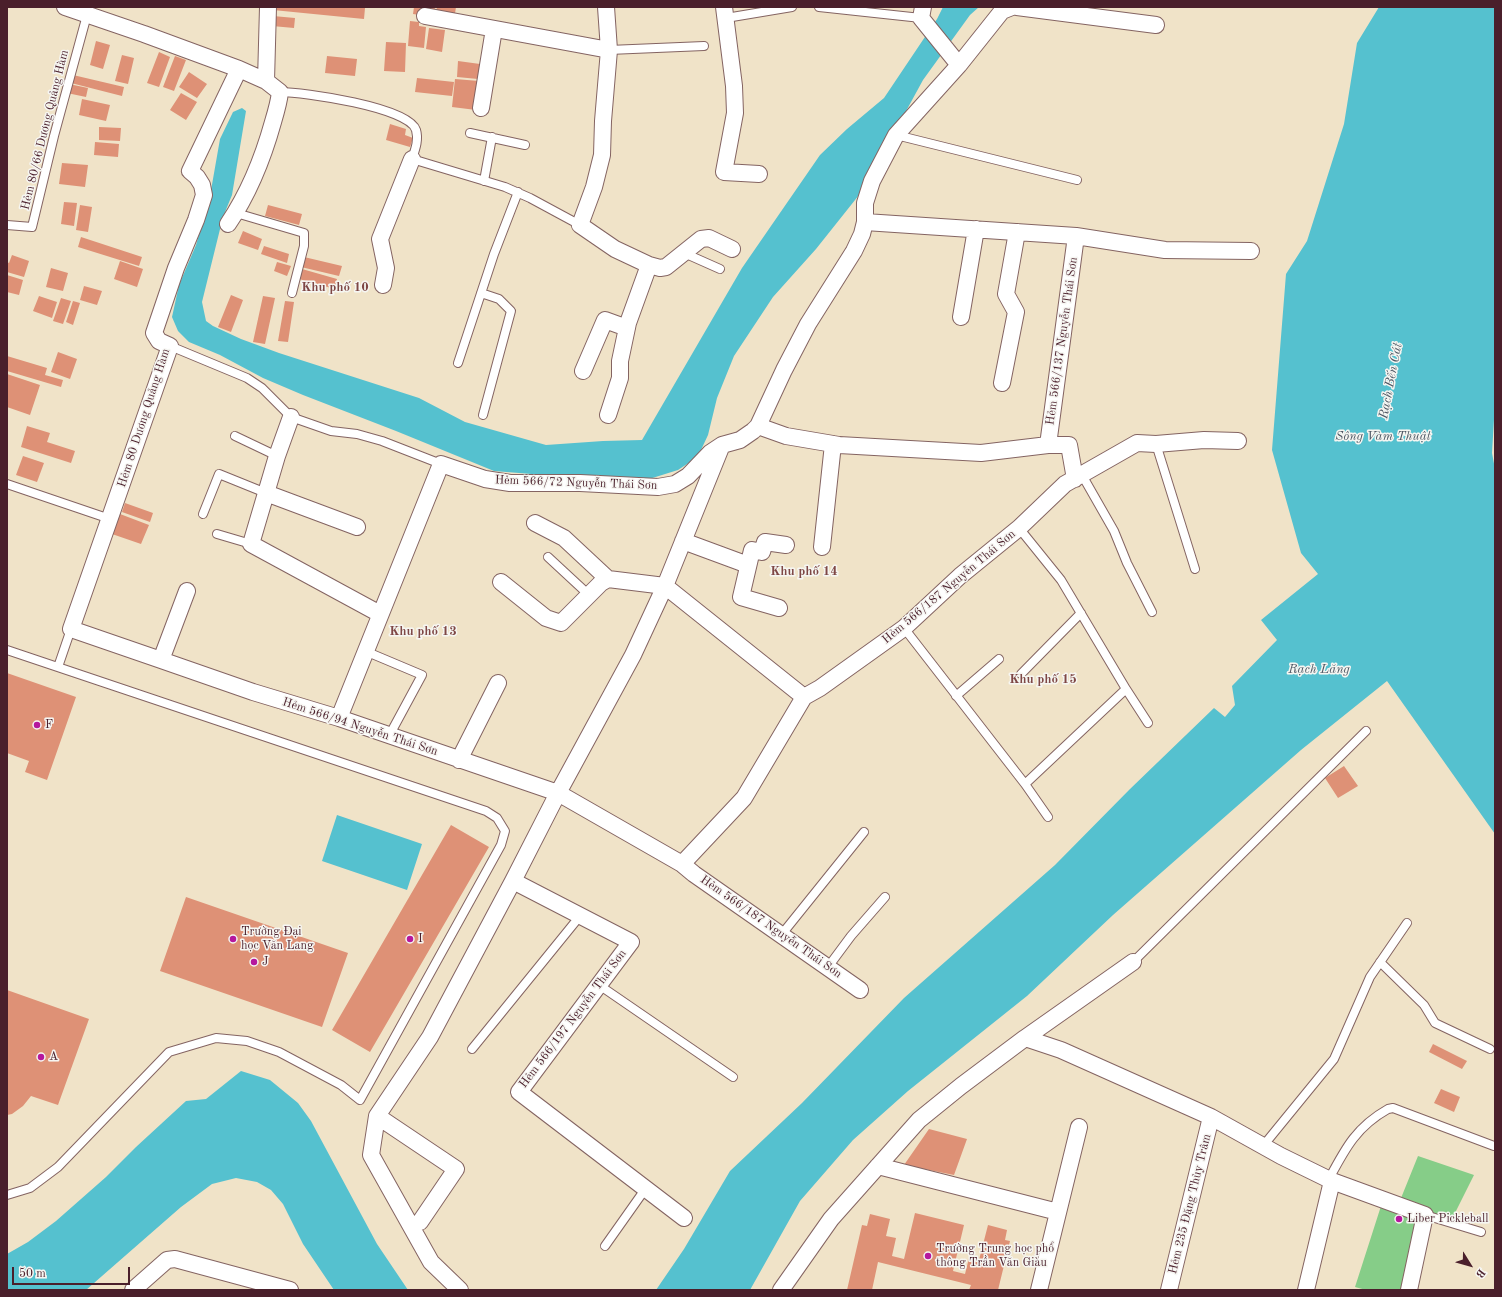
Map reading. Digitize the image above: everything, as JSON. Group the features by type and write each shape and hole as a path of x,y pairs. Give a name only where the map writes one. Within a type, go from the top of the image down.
{"street":[{"path":"65,7 144,34 238,69 266,81 280,92 267,143 249,190 232,218"},
{"path":"266,81 268,7"},
{"path":"606,7 610,50 603,121 602,155 596,182 580,225 615,249 649,265 660,268 666,267 701,238 708,238 732,249"},
{"path":"1018,7 1098,12 1156,25"},
{"path":"460,1290 431,1262 371,1156 377,1116 430,1037 633,655 665,586 722,445 740,440 758,426 784,370 808,324 854,251 862,234 865,222 865,203 872,180 896,135 959,65 1005,8"},
{"path":"725,12 734,86 734,114 724,172 759,174"},
{"path":"922,12 959,65"},
{"path":"424,16 610,50"},
{"path":"481,108 494,29"},
{"name":"Hẻm 80 Dương Quảng Hàm","path":"71,629 170,346 159,341 154,333 176,268 196,220 204,195 202,185 197,177 190,171 238,69"},
{"path":"383,284 386,268 380,239 412,159"},
{"path":"865,222 1076,236 1165,250 1251,251"},
{"path":"961,317 976,229"},
{"path":"1002,383 1016,312 1006,294 1017,232"},
{"name":"Hẻm 566/137 Nguyễn Thái Sơn","path":"1048,445 1076,236"},
{"path":"608,415 620,378 620,361 627,328 649,265"},
{"path":"583,371 605,320 627,328"},
{"path":"291,417 277,456 251,544 380,614"},
{"path":"758,426 786,436 832,444 981,453 1048,445 1069,445 1078,477"},
{"name":"Hẻm 566/187 Nguyễn Thái Sơn","path":"682,864 744,798 804,697 820,688 904,628 960,576 1019,528 1065,484 1137,443 1156,444 1204,440 1238,441"},
{"path":"822,547 832,444"},
{"name":"Hẻm 566/72 Nguyễn Thái Sơn","path":"442,464 485,479 510,483 580,483 658,488 675,484 688,476 710,453 722,445"},
{"path":"339,718 442,464"},
{"path":"266,493 357,527"},
{"path":"535,523 564,538 608,579 665,586 804,697"},
{"path":"683,541 748,565"},
{"path":"779,608 741,597 752,550 762,552 765,542 786,546"},
{"path":"500,582 546,618 561,624 601,583 608,579"},
{"path":"161,660 187,591"},
{"name":"Hẻm 566/94 Nguyễn Thái Sơn","path":"71,629 253,692 339,718 558,794"},
{"path":"459,760 498,682"},
{"name":"Hẻm 566/187 Nguyễn Thái Sơn","path":"558,794 682,864 694,874 782,934 860,990"},
{"name":"Hẻm 566/197 Nguyễn Thái Sơn","path":"513,882 630,942 518,1092 684,1218"},
{"path":"781,1290 831,1219 919,1120 1025,1038 1133,962"},
{"path":"1025,1038 1061,1050 1211,1117 1281,1156 1331,1180 1425,1215 1409,1290"},
{"path":"377,1116 456,1169 420,1222"},
{"name":"Hẻm 235 Đặng Thùy Trâm","path":"1169,1290 1211,1117"},
{"path":"1039,1290 1079,1127"},
{"path":"878,1166 1058,1212"},
{"path":"1306,1290 1331,1180"},
{"path":"133,1290 167,1260 175,1259 290,1290"}],"lane":[{"path":"725,12 792,7"},
{"path":"819,7 922,12"},
{"name":"Hẻm 80/66 Dương Quảng Hàm","path":"7,225 32,227 54,136 88,15"},
{"path":"610,50 704,46"},
{"path":"280,92 311,94 380,109 404,117 412,123 416,129 417,141 412,159 518,192 580,225"},
{"path":"470,133 525,145"},
{"path":"896,135 1077,180"},
{"path":"484,181 492,137"},
{"path":"458,363 480,293 518,192"},
{"path":"232,218 304,233 304,246 292,294"},
{"path":"684,253 720,269"},
{"path":"480,293 499,299 511,311 483,415"},
{"name":"Hẻm 566/72 Nguyễn Thái Sơn","path":"170,346 247,378 262,388 291,417 331,431 357,434 382,440 442,464"},
{"path":"236,436 277,456"},
{"path":"1156,444 1195,569"},
{"path":"203,514 219,474 266,493"},
{"path":"1078,477 1114,531 1127,563 1152,612"},
{"path":"7,484 110,519"},
{"path":"1019,528 1061,580 1148,723"},
{"path":"217,534 251,544"},
{"path":"548,557 589,595"},
{"path":"1020,674 1081,613"},
{"path":"904,628 1025,784 1048,817"},
{"path":"58,667 71,629"},
{"path":"7,650 486,811 498,818 505,831 501,845 360,1100 341,1085 279,1052 247,1041 216,1038 169,1052 58,1167 30,1188 7,1195"},
{"path":"365,651 422,675 389,736"},
{"path":"956,696 999,659"},
{"path":"1025,784 1126,689"},
{"path":"1133,962 1366,731"},
{"path":"782,934 864,832"},
{"path":"828,967 856,930 885,897"},
{"path":"472,1049 580,916"},
{"path":"1263,1146 1334,1059 1370,977 1407,923"},
{"path":"1380,962 1424,1005 1435,1023 1490,1049"},
{"path":"599,985 733,1077"},
{"path":"1331,1180 1346,1147 1360,1130 1388,1108 1393,1108 1494,1146"},
{"path":"605,1246 646,1188"},
{"path":"1425,1215 1481,1232"}],"green space":[{"name":"Liber Pickleball","path":"1418,1156 1474,1175 1450,1223 1425,1215 1414,1225 1411,1261 1404,1290 1366,1290 1355,1287 1381,1206 1395,1213"}],"water":[{"path":"943,7 979,7 970,15 923,80 863,190 816,249 773,297 734,356 717,398 708,435 701,450 693,460 678,470 646,480 594,479 494,471 263,378 220,355 189,342 178,331 172,317 179,285 196,245 210,196 220,139 233,112 242,108 246,111 232,195 223,217 202,302 206,321 213,326 241,339 279,353 419,398 465,422 546,445 642,440 742,268 820,155 847,129 884,98 937,19"},
{"name":"Sông Vàm Thuật","path":"1379,7 1495,7 1495,403 1492,453 1495,469 1495,834 1387,681 1301,750 1113,915 1027,996 908,1091 853,1140 800,1201 750,1290 656,1290 684,1249 730,1171 802,1103 904,998 1055,865 1130,789 1214,708 1225,717 1235,705 1232,686 1277,640 1261,620 1318,574 1301,553 1272,450 1286,274 1307,241 1344,124 1357,43"},
{"path":"337,815 422,844 407,890 322,861"},
{"path":"241,1071 270,1080 298,1103 311,1121 377,1244 408,1290 334,1290 303,1244 283,1204 271,1190 257,1182 236,1178 212,1184 181,1207 86,1290 7,1290 7,1254 28,1242 56,1221 106,1177 186,1101 206,1099"}],"building":[{"path":"273,7 365,8 364,19 273,10"},
{"path":"414,7 435,7 434,17 413,14"},
{"path":"437,7 456,7 454,20 435,17"},
{"path":"273,16 295,18 294,28 272,26"},
{"path":"410,21 419,22 419,26 426,27 424,48 408,46"},
{"path":"429,28 445,30 442,52 426,49"},
{"path":"96,41 110,45 103,69 90,65"},
{"path":"386,42 406,43 405,72 384,71"},
{"path":"159,52 170,57 159,87 147,83"},
{"path":"122,55 134,58 128,84 115,81"},
{"path":"175,56 186,60 174,91 163,87"},
{"path":"327,56 357,59 355,76 325,73"},
{"path":"458,61 480,64 478,79 457,77"},
{"path":"189,72 207,84 197,98 179,87"},
{"path":"73,75 124,87 122,96 71,83"},
{"path":"417,78 454,82 452,96 415,92"},
{"path":"455,79 479,81 476,110 452,107"},
{"path":"69,84 88,88 86,97 67,93"},
{"path":"181,93 197,102 186,120 170,110"},
{"path":"82,99 110,105 106,121 79,115"},
{"path":"390,124 406,129 405,135 413,138 410,147 386,140"},
{"path":"99,127 121,128 120,141 99,140"},
{"path":"95,142 119,144 118,157 94,155"},
{"path":"62,163 88,165 85,187 59,184"},
{"path":"64,202 77,203 74,226 61,224"},
{"path":"80,205 92,207 88,232 76,230"},
{"path":"268,205 302,214 299,225 265,216"},
{"path":"243,231 262,239 258,250 238,243"},
{"path":"81,237 142,257 139,266 78,247"},
{"path":"264,246 289,254 287,263 261,254"},
{"path":"12,255 29,261 24,277 7,272 7,262 9,263"},
{"path":"304,257 342,266 339,276 301,267"},
{"path":"120,261 143,269 137,287 114,279"},
{"path":"277,262 291,266 287,276 274,271"},
{"path":"51,268 68,273 63,291 46,287"},
{"path":"302,269 337,279 335,289 299,279"},
{"path":"7,275 23,280 19,295 7,292"},
{"path":"84,286 102,291 97,305 80,300"},
{"path":"231,295 243,300 231,332 218,327"},
{"path":"39,296 57,302 52,318 33,311"},
{"path":"263,296 275,298 265,344 253,342"},
{"path":"61,298 71,301 63,324 53,321"},
{"path":"73,301 80,303 73,325 66,322"},
{"path":"285,301 294,302 288,342 278,341"},
{"path":"58,352 77,359 70,379 51,372"},
{"path":"7,356 47,368 45,375 63,380 61,387 7,371"},
{"path":"7,374 40,385 30,415 7,407"},
{"path":"27,426 50,433 47,442 75,451 71,463 21,447"},
{"path":"23,456 44,463 37,482 16,475"},
{"path":"125,503 153,513 150,522 122,512"},
{"path":"120,514 149,525 141,544 112,534"},
{"name":"F","path":"7,673 76,697 47,780 25,772 29,761 7,753"},
{"path":"1344,766 1358,786 1338,798 1325,778"},
{"name":"I","path":"451,825 489,847 370,1052 332,1030"},
{"name":"J","path":"186,897 348,953 322,1027 160,971"},
{"name":"A","path":"7,990 89,1019 58,1105 31,1096 23,1106 12,1114 7,1115"},
{"path":"1433,1044 1467,1061 1462,1069 1429,1052"},
{"path":"1441,1089 1460,1097 1454,1112 1434,1103"},
{"path":"929,1129 967,1139 954,1175 904,1165"},
{"path":"915,1213 964,1225 953,1271 965,1274 969,1258 979,1260 988,1225 1007,1230 1005,1240 1010,1241 998,1290 969,1290 971,1285 878,1262 872,1290 847,1290 862,1225 867,1226 870,1214 890,1219 886,1236 896,1238 892,1256 904,1259"}],"place":[{"name":"F","path":"37,725"},
{"name":"Trường Đại học Văn Lang","path":"233,939"},
{"name":"I","path":"410,939"},
{"name":"J","path":"254,962"},
{"name":"A","path":"41,1057"},
{"name":"Liber Pickleball","path":"1399,1219"},
{"name":"Trường Trung học phổ thông Trần Văn Giàu","path":"928,1256"}],"district":[{"name":"Khu phố 10","path":"335,288"},
{"name":"Khu phố 14","path":"804,572"},
{"name":"Khu phố 13","path":"423,632"},
{"name":"Khu phố 15","path":"1043,680"}],"water label":[{"name":"Rạch Bến Cát","path":"1391,381"},
{"name":"Rạch Lăng","path":"1319,670"}]}
